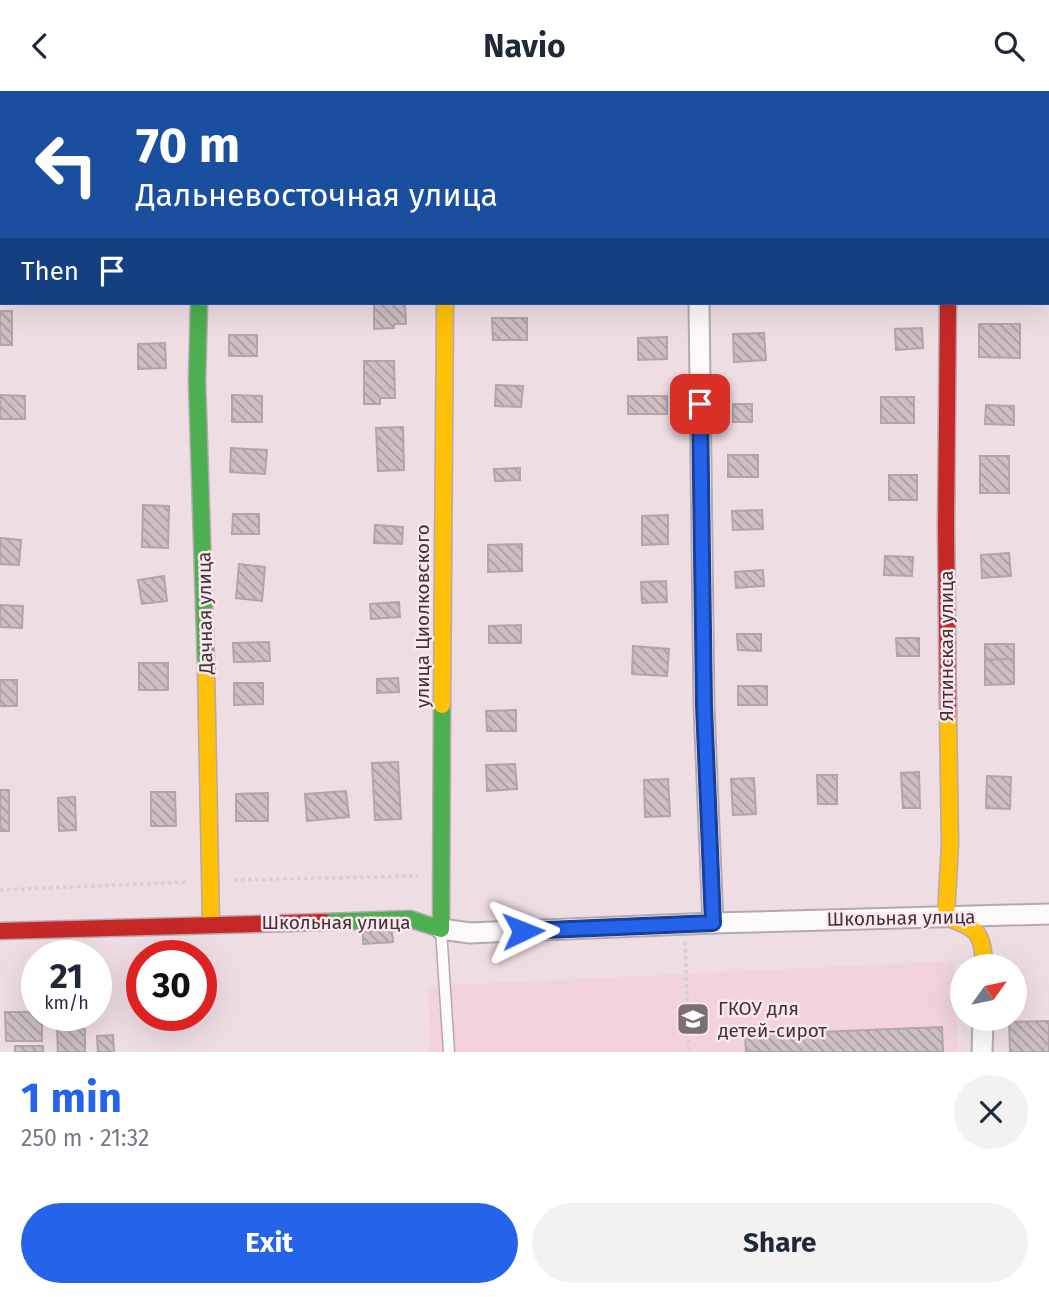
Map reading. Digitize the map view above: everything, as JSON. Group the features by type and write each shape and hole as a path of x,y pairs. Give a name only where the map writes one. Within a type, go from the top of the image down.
{"street":[{"name":"Дачная улица","path":"199,305 197,381 202,492 211,923"},
{"name":"улица Циолковского","path":"441,929 445,305"},
{"path":"699,305 704,706 713,923"},
{"name":"Ялтинская улица","path":"946,917 950,843 946,540 948,305"},
{"name":"Школьная улица","path":"0,931 410,919 441,929 470,933 1049,914"},
{"path":"946,917 972,926 984,942 984,954"},
{"path":"982,1052 983,1031"}],"lane":[{"path":"441,929 449,1052"}],"path":[{"path":"684,925 689,1052"}],"shaded area":[{"name":"ГКОУ для детей-сирот","path":"950,961 950,1031 957,1031 958,1052 430,1052 428,986"}],"building":[{"path":"374,305 405,305 406,324 374,329"},
{"path":"0,311 12,311 12,345 0,345"},
{"path":"492,318 527,318 527,340 493,340"},
{"path":"979,324 1020,324 1020,358 979,357"},
{"path":"922,328 923,348 896,350 895,329"},
{"path":"764,333 766,360 734,362 733,334"},
{"path":"229,335 257,335 257,356 229,356"},
{"path":"667,337 667,359 638,360 638,338"},
{"path":"165,343 166,368 138,369 138,344"},
{"path":"364,361 394,361 395,398 380,398 380,404 364,404"},
{"path":"496,385 523,386 521,407 495,406"},
{"path":"0,395 25,396 25,419 0,419"},
{"path":"232,395 262,396 262,422 232,422"},
{"path":"628,396 667,396 667,414 628,414"},
{"path":"881,397 914,397 914,423 881,423"},
{"path":"733,404 752,404 752,422 733,422"},
{"path":"986,405 1014,406 1014,425 985,424"},
{"path":"403,427 404,470 378,471 376,428"},
{"path":"231,448 267,450 265,474 230,472"},
{"path":"728,455 758,455 758,477 728,477"},
{"path":"980,456 1009,456 1009,493 980,493"},
{"path":"520,468 520,480 495,481 494,469"},
{"path":"889,475 917,475 917,500 889,500"},
{"path":"143,505 169,506 168,548 142,547"},
{"path":"762,510 763,529 733,530 732,511"},
{"path":"233,514 259,514 259,534 232,534"},
{"path":"668,515 668,544 642,545 642,516"},
{"path":"375,525 403,527 402,544 374,543"},
{"path":"0,538 21,540 19,565 0,564"},
{"path":"522,544 522,571 488,572 488,545"},
{"path":"1009,553 1011,576 982,578 981,555"},
{"path":"885,556 913,557 912,576 884,575"},
{"path":"239,564 265,567 262,601 236,598"},
{"path":"763,570 764,586 736,588 735,572"},
{"path":"164,576 167,601 142,604 138,580"},
{"path":"666,581 667,602 642,603 641,582"},
{"path":"399,602 400,617 371,619 370,604"},
{"path":"0,605 23,606 22,628 0,627"},
{"path":"521,625 521,643 489,643 489,626"},
{"path":"737,634 761,634 761,651 738,650"},
{"path":"896,638 919,638 919,656 897,656"},
{"path":"269,642 270,661 234,662 233,643"},
{"path":"985,644 1014,644 1014,659 985,660"},
{"path":"633,646 669,649 667,676 632,674"},
{"path":"1014,659 1014,684 985,685 985,660"},
{"path":"139,663 168,663 168,690 139,690"},
{"path":"398,678 399,692 377,693 377,679"},
{"path":"0,680 17,680 17,706 0,706"},
{"path":"234,683 263,683 263,704 234,705"},
{"path":"738,686 767,686 767,705 738,705"},
{"path":"516,710 516,731 487,731 486,711"},
{"path":"398,762 401,819 375,820 372,763"},
{"path":"515,764 517,789 487,791 486,765"},
{"path":"919,772 920,808 903,808 901,773"},
{"path":"817,775 837,775 837,804 818,804"},
{"path":"987,776 1011,777 1010,809 986,808"},
{"path":"754,778 756,814 733,815 731,779"},
{"path":"668,779 670,816 645,817 644,780"},
{"path":"0,790 9,790 9,831 0,831"},
{"path":"346,791 349,817 307,821 305,794"},
{"path":"151,792 175,792 176,826 151,826"},
{"path":"268,793 268,821 236,821 236,794"},
{"path":"75,797 76,830 59,831 58,798"},
{"path":"392,930 393,942 363,944 363,932"},
{"path":"5,1012 21,1012 21,1031 42,1031 42,1041 6,1041"},
{"path":"1049,1021 1049,1052 1010,1052 1009,1031 1027,1031 1027,1022"},
{"path":"942,1027 943,1052 746,1052 745,1035"},
{"path":"57,1031 85,1031 85,1052 58,1052"},
{"path":"113,1035 114,1052 98,1052 97,1036"},
{"path":"15,1046 43,1046 43,1052 15,1052"}],"traffic: fast":[{"path":"199,305 197,381 206,667"},
{"path":"324,922 410,919 441,929 442,705"}],"traffic: slow":[{"path":"442,705 445,305"},
{"path":"206,667 211,923"},
{"path":"948,713 950,843 946,917 976,933 980,938 983,954"}],"traffic: jam":[{"path":"948,305 948,713"},
{"path":"0,931 324,922"}],"place":[{"name":"ГКОУ для детей-сирот","path":"693,1019"}],"route":[{"path":"523,931 713,923 704,706 700,404"}]}
